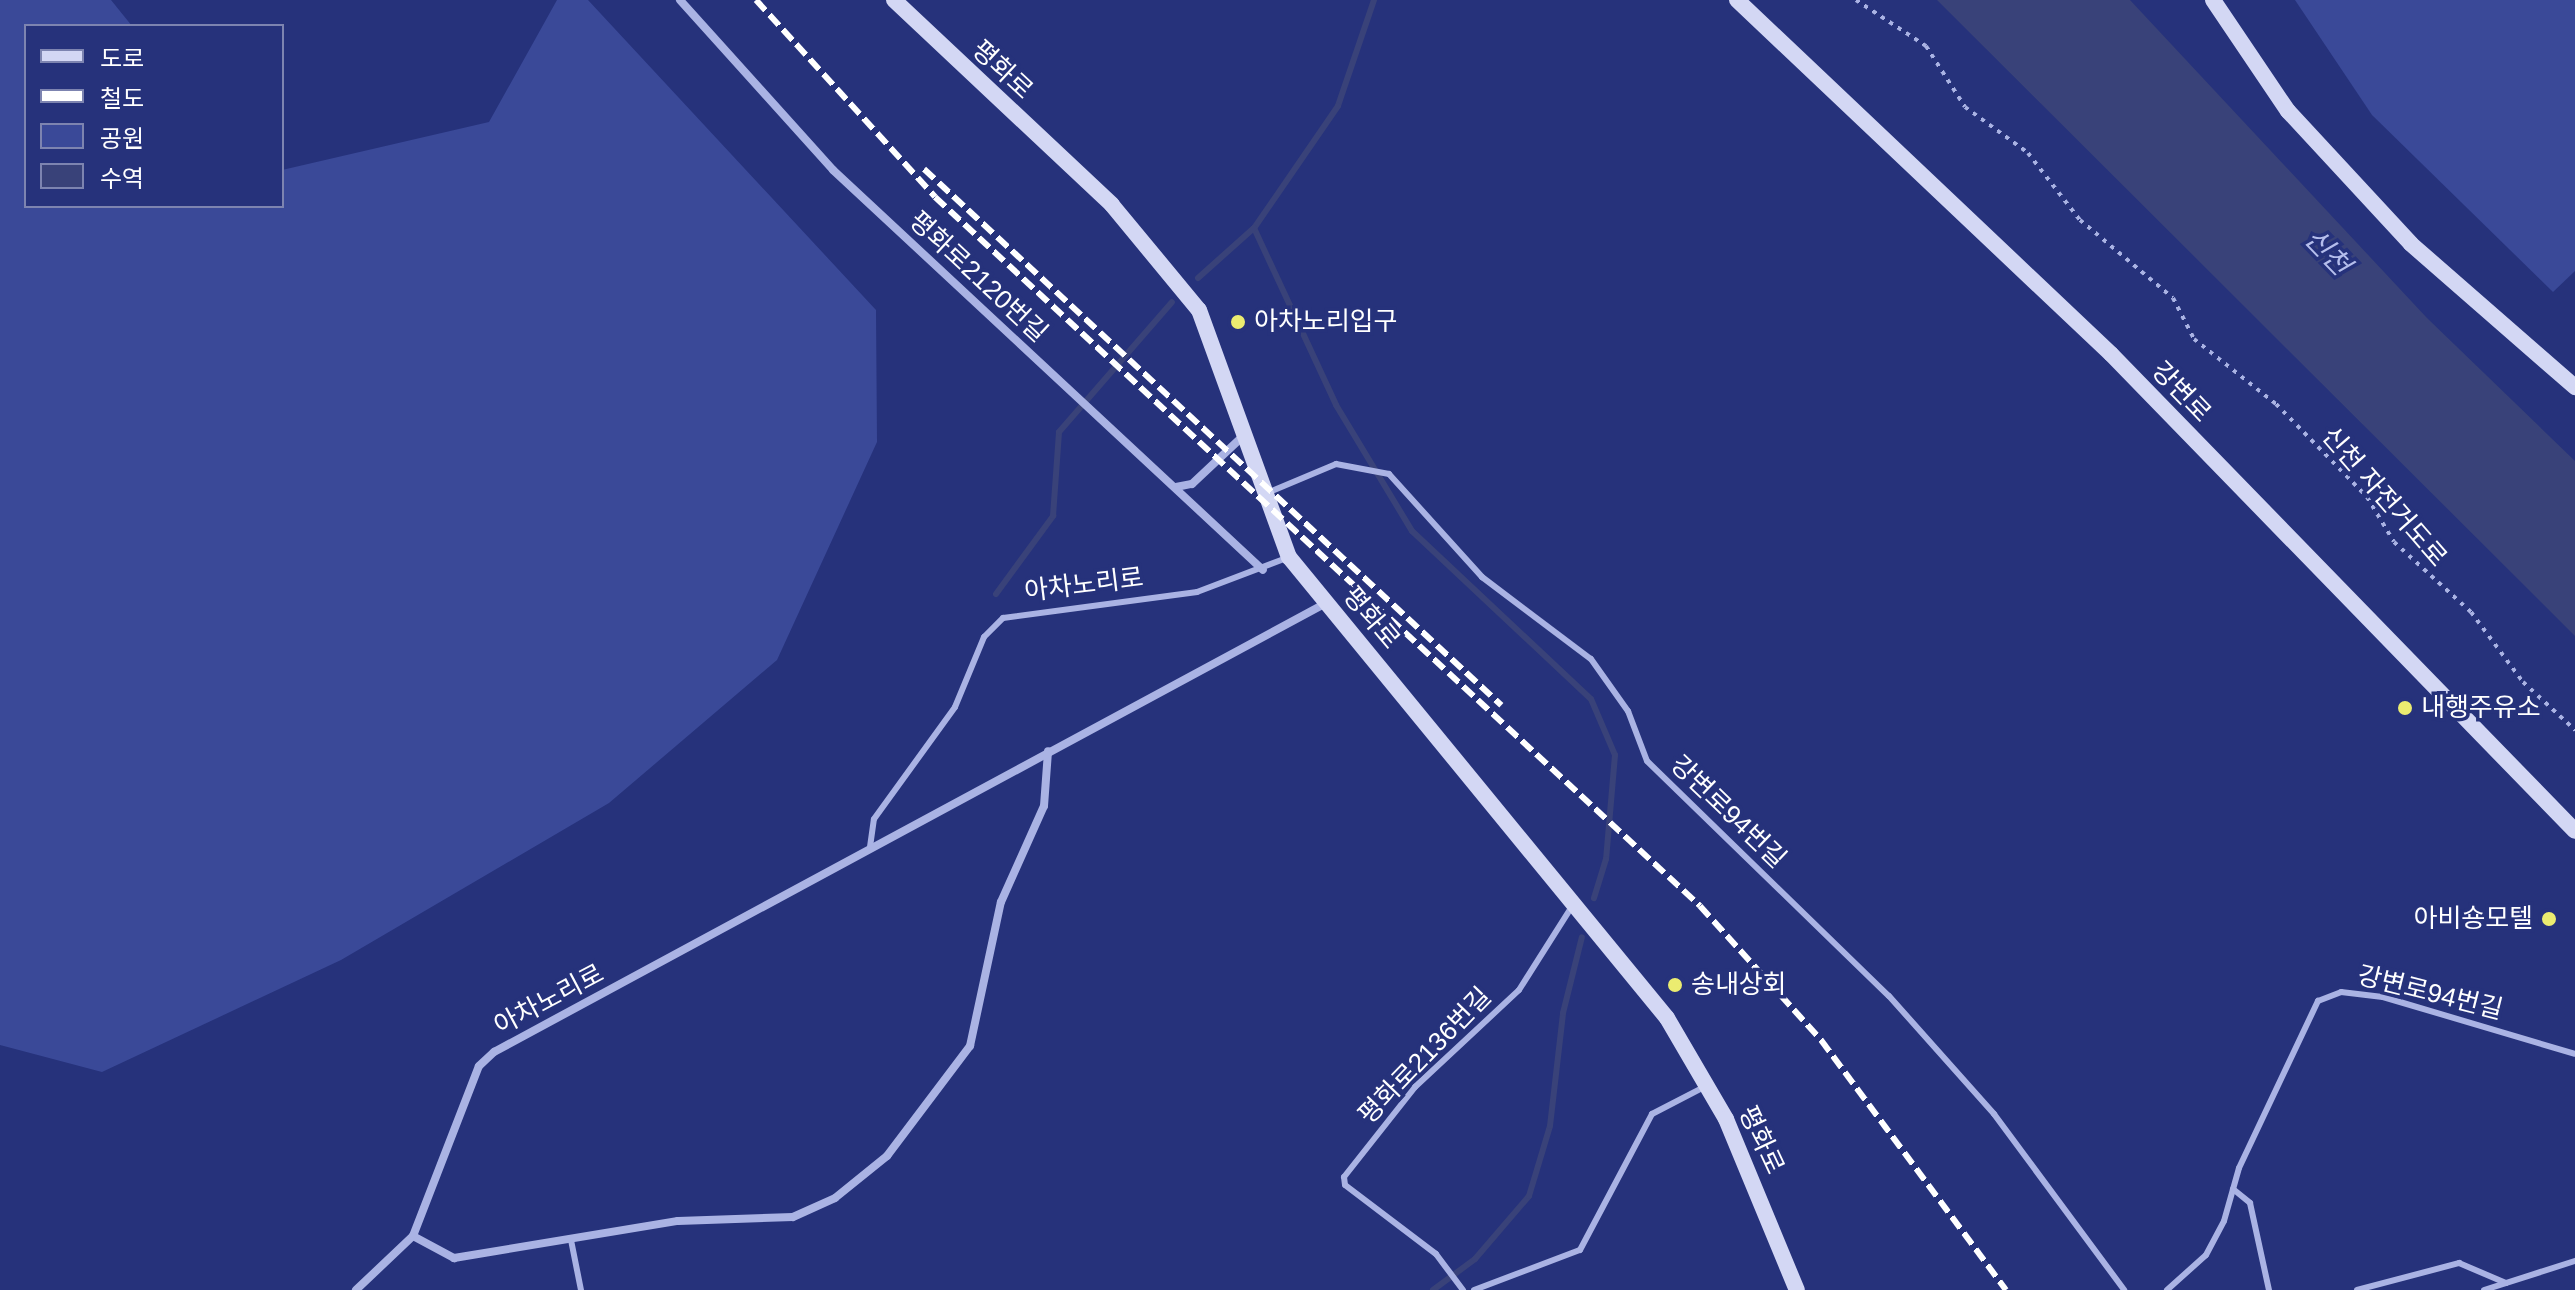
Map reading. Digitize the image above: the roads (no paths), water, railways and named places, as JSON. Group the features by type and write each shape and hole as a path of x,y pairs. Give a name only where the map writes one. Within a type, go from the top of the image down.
{"main road":[{"name":"평화로","path":"894,0 1112,205 1184,289 1212,338 1262,496 1289,557 1575,901 1667,1018 1707,1085 1797,1290"},
{"name":"강변로","path":"1737,0 2111,354 2575,831"},
{"path":"2213,0 2288,111 2411,244 2575,387"}],"street":[{"name":"평화로2120번길","path":"680,0 833,170 1263,570"},
{"path":"1176,487 1192,484 1242,437"},
{"name":"아차노리로","path":"356,1290 413,1236 479,1066 494,1052 1327,603"},
{"path":"413,1236 454,1258 678,1221 793,1217 835,1198 887,1156 970,1046 1001,902 1044,806 1048,751"}],"lane":[{"name":"강변로94번길","path":"1262,496 1336,464 1389,474 1482,577 1591,659 1628,711 1647,761 1889,996 1994,1114 2124,1290"},
{"name":"아차노리로","path":"870,847 874,819 955,707 984,637 1003,618 1197,592 1263,570 1289,557"},
{"name":"평화로2136번길","path":"1463,1290 1436,1254 1345,1185 1344,1177 1415,1087 1519,990 1575,901"},
{"name":"강변로94번길","path":"2167,1290 2206,1255 2318,1001 2341,992 2450,1014 2575,1054"},
{"path":"1474,1290 1580,1250 1652,1114 1707,1085"},
{"path":"2233,1189 2250,1203 2269,1290"},
{"path":"571,1240 581,1290"},
{"path":"2484,1290 2575,1261"},
{"path":"2357,1290 2459,1263 2506,1283"}],"water":[{"name":"신천","path":"1937,0 2130,0 2427,318 2575,461 2575,636"}],"waterway":[{"path":"1374,0 1338,106 1254,228 1336,405 1412,531 1591,699 1615,755 1606,859 1594,898"},
{"path":"1198,278 1254,228"},
{"path":"996,594 1053,516 1059,432 1172,302"},
{"path":"1433,1290 1475,1259 1529,1196 1550,1126 1563,1013 1582,937"}],"railway":[{"path":"756,0 935,197 1700,906 1821,1040 2006,1290"},
{"path":"924,169 1501,705"}],"place":[{"name":"아차노리입구","path":"1238,322"},
{"name":"내행주유소","path":"2405,708"},
{"name":"아비숑모텔","path":"2549,919"},
{"name":"송내상회","path":"1675,985"}]}
